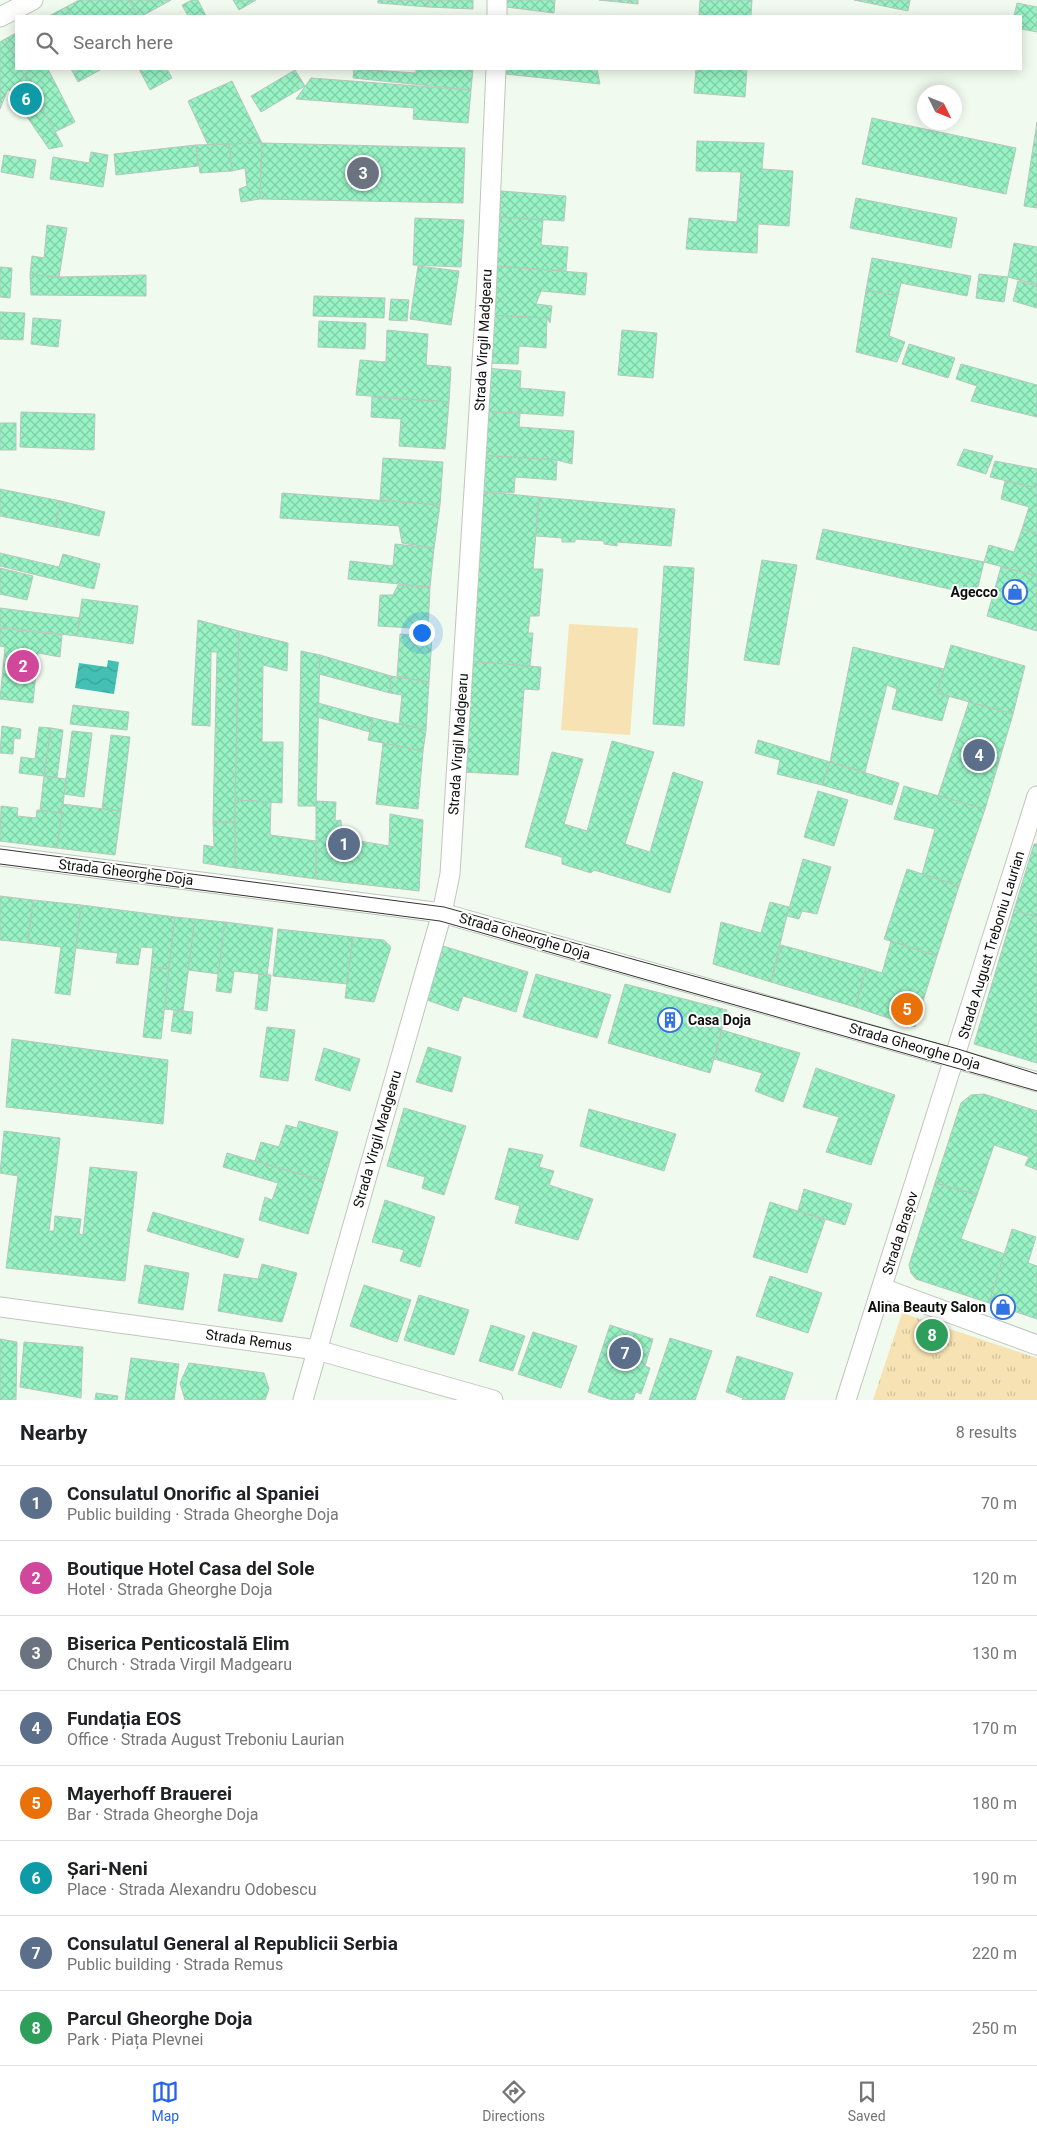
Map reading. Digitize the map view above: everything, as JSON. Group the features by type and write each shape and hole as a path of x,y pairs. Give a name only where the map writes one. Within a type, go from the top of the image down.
{"street":[{"path":"0,17 33,0"},
{"path":"497,15 498,0"},
{"name":"Strada Virgil Madgearu","path":"303,1400 442,913 451,854 486,298 496,70"},
{"name":"Strada August Treboniu Laurian","path":"954,1061 1034,820 1037,796"},
{"name":"Strada Gheorghe Doja","path":"0,856 442,913 954,1061 1037,1082"},
{"name":"Strada Brașov","path":"846,1400 954,1061"},
{"path":"882,1288 1037,1345"},
{"name":"Strada Remus","path":"0,1306 317,1350 494,1400"}],"green space":[{"path":"569,624 638,628 630,735 561,730"},
{"path":"902,1313 1037,1358 1037,1400 873,1400"}],"water":[{"path":"108,660 119,662 114,694 75,688 79,663 107,667"}],"building":[{"path":"79,0 129,0 137,15 70,15 66,7"},
{"path":"129,0 171,0 144,15 137,15"},
{"path":"192,0 198,0 206,15 187,15 182,5"},
{"path":"233,0 256,0 239,10"},
{"path":"378,0 429,0 428,7 378,3"},
{"path":"429,0 473,0 473,9 428,7"},
{"path":"507,0 555,0 554,13 506,7"},
{"path":"599,0 638,0 638,4"},
{"path":"700,0 752,0 751,15 699,15"},
{"path":"854,0 910,0 908,11"},
{"path":"1017,3 1037,7 1037,32 1022,29 1022,15 1014,15"},
{"path":"66,7 70,15 51,15"},
{"path":"15,34 15,58 5,39"},
{"path":"5,39 15,58 15,70 22,70 63,146 49,149 8,89 0,109 0,42"},
{"path":"22,70 49,70 75,122 55,132"},
{"path":"72,70 100,70 78,82"},
{"path":"140,70 168,70 172,78 150,90"},
{"path":"295,70 305,86 261,112 251,96"},
{"path":"354,70 416,73 416,70 473,70 471,90 353,78"},
{"path":"505,70 597,70 600,84 505,74"},
{"path":"696,70 747,70 745,97 694,93"},
{"path":"311,78 471,90 468,123 413,119 414,108 296,99"},
{"path":"232,81 262,143 208,145 188,101"},
{"path":"872,118 917,127 917,130 930,130 1016,148 1006,194 862,164"},
{"path":"1037,122 1037,208 1024,206"},
{"path":"697,141 764,143 762,169 793,171 789,226 758,224 757,253 686,249 689,218 737,222 741,172 696,171"},
{"path":"262,143 260,199 241,202 239,189 247,186 245,168 232,171 229,144"},
{"path":"262,143 465,148 463,203 260,199"},
{"path":"229,144 232,171 200,173 196,145"},
{"path":"196,145 198,166 116,175 114,154"},
{"path":"91,152 108,155 103,187 50,179 53,157 89,163"},
{"path":"4,155 36,160 33,178 1,172"},
{"path":"501,191 566,196 564,221 500,217"},
{"path":"856,198 957,218 951,248 850,228"},
{"path":"500,217 543,220 541,245 568,247 566,271 495,266"},
{"path":"415,218 464,220 461,267 413,265"},
{"path":"47,225 67,228 59,277 30,275 32,256 44,258"},
{"path":"1014,243 1037,247 1037,285 1008,277"},
{"path":"872,258 971,276 967,296 901,283 898,296 866,290"},
{"path":"418,266 459,271 451,325 410,319"},
{"path":"495,266 587,273 585,295 541,291 536,304 552,306 550,323 547,318 488,315"},
{"path":"0,267 12,268 10,298 0,297"},
{"path":"979,274 1008,277 1004,302 976,298"},
{"path":"30,275 59,277 146,275 146,296 31,295"},
{"path":"1018,281 1037,286 1037,308 1013,301"},
{"path":"866,290 898,296 889,336 905,342 897,362 856,352"},
{"path":"314,296 385,298 384,318 313,316"},
{"path":"391,299 409,300 407,321 389,320"},
{"path":"0,312 25,313 23,340 0,339"},
{"path":"488,315 547,318 546,348 519,346 518,364 485,363"},
{"path":"33,318 61,320 58,347 31,344"},
{"path":"319,321 366,323 365,349 318,347"},
{"path":"387,330 428,334 426,365 451,367 449,402 356,395 360,360 386,362"},
{"path":"622,330 657,333 653,378 618,375"},
{"path":"909,344 955,358 948,378 902,364"},
{"path":"961,364 1037,385 1037,417 971,401 977,386 956,379"},
{"path":"485,368 521,371 520,388 565,392 563,416 483,411"},
{"path":"372,397 449,402 445,449 399,446 401,419 371,417"},
{"path":"483,411 520,414 519,427 574,431 572,464 557,460 478,455"},
{"path":"21,412 95,414 94,450 20,447"},
{"path":"0,423 16,423 16,450 0,450"},
{"path":"964,449 993,456 986,474 957,465"},
{"path":"478,455 557,460 556,480 515,477 514,493 476,491"},
{"path":"383,458 443,462 440,505 380,500"},
{"path":"995,461 1037,469 1037,488 990,477"},
{"path":"1005,481 1037,488 1037,533 1022,529 1029,507 1001,499"},
{"path":"0,489 61,501 55,527 0,516"},
{"path":"476,491 539,497 533,569 543,569 539,616 530,616 528,633 533,633 530,666 467,661"},
{"path":"282,493 440,505 434,548 402,543 399,526 280,518"},
{"path":"539,497 675,509 671,546 617,542 617,546 604,544 604,541 575,539 575,542 562,542 562,538 536,536"},
{"path":"61,501 105,512 99,536 55,527"},
{"path":"823,529 984,562 976,595 816,559"},
{"path":"1022,529 1037,533 1037,576 984,562 989,545 1014,552"},
{"path":"395,544 434,548 430,587 348,579 350,561 393,566"},
{"path":"0,553 59,567 63,554 100,564 94,589 0,566"},
{"path":"762,560 797,565 779,665 744,660"},
{"path":"664,566 694,568 684,726 653,724"},
{"path":"1001,567 1037,576 1037,631 987,616"},
{"path":"0,568 33,576 27,600 0,594"},
{"path":"398,585 430,587 428,629 378,626 380,595 393,595"},
{"path":"82,599 138,606 133,644 77,636"},
{"path":"0,608 80,618 77,636 0,627"},
{"path":"198,620 239,631 235,822 213,822 217,652 211,652 210,726 192,725"},
{"path":"0,628 62,635 60,657 38,653 33,703 0,699 5,647 0,646"},
{"path":"239,631 288,643 287,671 263,665 262,742 283,742 282,803 235,800"},
{"path":"400,634 432,636 429,682 397,676"},
{"path":"951,645 1025,666 1013,714 937,693"},
{"path":"853,647 944,669 937,693 949,696 942,721 892,709 897,689 887,685 865,772 830,762"},
{"path":"301,651 320,655 316,806 298,806"},
{"path":"320,655 391,676 390,693 319,674"},
{"path":"467,661 541,667 539,690 524,689 518,775 462,772"},
{"path":"391,676 429,682 426,730 399,724 402,695 390,693"},
{"path":"969,702 1013,714 985,809 938,796"},
{"path":"318,703 373,718 370,732 317,717"},
{"path":"73,705 129,712 127,730 70,724"},
{"path":"373,718 426,730 423,751 368,740"},
{"path":"2,726 21,729 20,739 14,738 13,754 0,753"},
{"path":"39,727 51,728 44,776 19,773 21,757 35,759"},
{"path":"51,728 63,730 57,778 44,776"},
{"path":"72,731 92,733 84,797 64,794"},
{"path":"111,735 130,737 121,811 102,809"},
{"path":"758,740 830,762 822,785 777,774 780,760 755,753"},
{"path":"612,741 654,752 625,844 650,852 673,772 703,782 670,893 594,870 591,873 562,864 562,857 525,847 552,752 583,759 564,824 587,831"},
{"path":"383,743 423,751 418,809 376,804"},
{"path":"830,762 899,783 892,805 822,785"},
{"path":"44,776 66,779 62,813 40,810"},
{"path":"904,786 985,809 959,886 922,874 935,829 894,819"},
{"path":"818,791 848,800 834,846 804,837"},
{"path":"235,800 271,802 270,835 316,841 316,879 235,868"},
{"path":"316,801 336,802 335,821 341,820 342,838 389,846 390,814 423,820 419,891 316,879"},
{"path":"62,804 121,811 115,855 57,848"},
{"path":"1,806 18,808 17,816 36,818 37,810 62,813 57,848 0,841"},
{"path":"213,822 235,822 235,868 203,863 204,845 214,847"},
{"path":"1034,844 1037,844 1037,917 1014,910"},
{"path":"803,859 831,867 817,914 802,911 799,919 787,916"},
{"path":"907,869 959,886 937,956 884,939"},
{"path":"0,896 33,900 28,943 0,940"},
{"path":"33,900 81,905 70,995 55,993 61,947 28,943"},
{"path":"770,902 789,907 771,982 713,964 721,922 761,933"},
{"path":"81,905 175,917 169,969 151,967 153,948 141,947 138,965 116,963 118,953 76,948"},
{"path":"1014,910 1037,917 1037,1063 974,1044"},
{"path":"175,917 195,919 183,1011 164,1009"},
{"path":"195,919 225,922 219,974 188,970"},
{"path":"225,922 273,928 267,975 234,971 231,993 216,991"},
{"path":"278,929 353,937 347,984 273,976"},
{"path":"353,937 384,940 391,947 374,1002 345,998"},
{"path":"891,941 937,956 915,1027 855,1007 866,968 882,973"},
{"path":"781,945 866,968 855,1007 771,982"},
{"path":"443,946 528,972 516,1012 463,996 458,1011 427,1000"},
{"path":"151,967 169,969 161,1039 143,1037"},
{"path":"259,974 271,975 267,1011 255,1009"},
{"path":"536,974 611,995 597,1038 523,1017"},
{"name":"Casa Doja","path":"625,984 727,1010 710,1073 608,1043"},
{"path":"174,1010 193,1012 191,1034 171,1031"},
{"path":"267,1027 295,1030 288,1081 260,1077"},
{"path":"722,1030 800,1053 783,1102 755,1091 762,1073 714,1059"},
{"path":"12,1039 168,1060 163,1124 6,1107"},
{"path":"428,1047 461,1057 452,1092 416,1082"},
{"path":"324,1048 360,1059 350,1091 315,1080"},
{"path":"816,1068 895,1095 871,1165 826,1152 839,1117 803,1107"},
{"path":"984,1094 1037,1111 1037,1170 1025,1165 1029,1157 994,1145 977,1195 935,1183 961,1103 971,1095"},
{"path":"404,1108 466,1126 444,1195 422,1188 425,1177 387,1166"},
{"path":"589,1109 676,1134 664,1171 580,1146"},
{"path":"299,1121 338,1132 324,1181 255,1161 261,1142 279,1147 286,1125 297,1128"},
{"path":"4,1131 60,1138 49,1231 54,1231 55,1216 81,1219 79,1234 83,1235 90,1167 137,1172 125,1281 6,1268 18,1176 0,1173"},
{"path":"509,1148 543,1155 539,1167 554,1171 549,1185 593,1199 578,1240 515,1223 520,1206 495,1199"},
{"path":"227,1153 324,1181 308,1234 259,1220 265,1197 272,1200 278,1183 223,1167"},
{"path":"935,1183 977,1195 961,1239 1005,1254 989,1303 916,1279 911,1273 909,1265"},
{"path":"804,1189 852,1204 845,1225 798,1211"},
{"path":"385,1200 435,1217 420,1267 400,1261 404,1250 372,1242"},
{"path":"770,1202 825,1220 807,1273 753,1257"},
{"path":"153,1212 244,1239 238,1258 147,1231"},
{"path":"1012,1229 1036,1237 1028,1263 1037,1266 1037,1319 989,1303"},
{"path":"262,1264 297,1273 282,1322 218,1311 224,1274 258,1279"},
{"path":"145,1265 189,1273 183,1310 138,1303"},
{"path":"770,1276 822,1293 808,1333 756,1316"},
{"path":"364,1285 411,1300 397,1342 350,1326"},
{"path":"419,1295 469,1310 454,1355 404,1340"},
{"path":"491,1325 525,1336 513,1371 479,1361"},
{"path":"610,1325 653,1339 645,1366 650,1368 641,1394 636,1392 633,1400 612,1400 588,1392"},
{"path":"533,1332 577,1346 561,1388 518,1374"},
{"path":"670,1338 712,1351 695,1400 649,1400"},
{"path":"0,1339 17,1342 16,1400 0,1400"},
{"path":"24,1342 83,1347 81,1398 20,1387"},
{"path":"737,1356 793,1373 784,1400 742,1400 743,1398 726,1392"},
{"path":"131,1358 179,1364 174,1400 125,1400"},
{"path":"189,1363 264,1373 269,1389 265,1400 185,1400 180,1383"},
{"path":"96,1393 118,1396 117,1400 95,1400"}],"tram line":[{"path":"0,849 444,907 958,1049 1037,1074"},
{"path":"0,864 440,921 1037,1091"}],"place":[{"name":"Șari-Neni","path":"26,99"},
{"name":"Biserica Penticostală Elim","path":"363,173"},
{"name":"Agecco","path":"1015,592"},
{"name":"Boutique Hotel Casa del Sole","path":"23,666"},
{"name":"Fundația EOS","path":"979,755"},
{"name":"Consulatul Onorific al Spaniei","path":"344,844"},
{"name":"Mayerhoff Brauerei","path":"907,1009"},
{"name":"Casa Doja","path":"670,1020"},
{"name":"Alina Beauty Salon","path":"1003,1307"},
{"name":"Parcul Gheorghe Doja","path":"932,1335"},
{"name":"Consulatul General al Republicii Serbia","path":"625,1353"}]}
